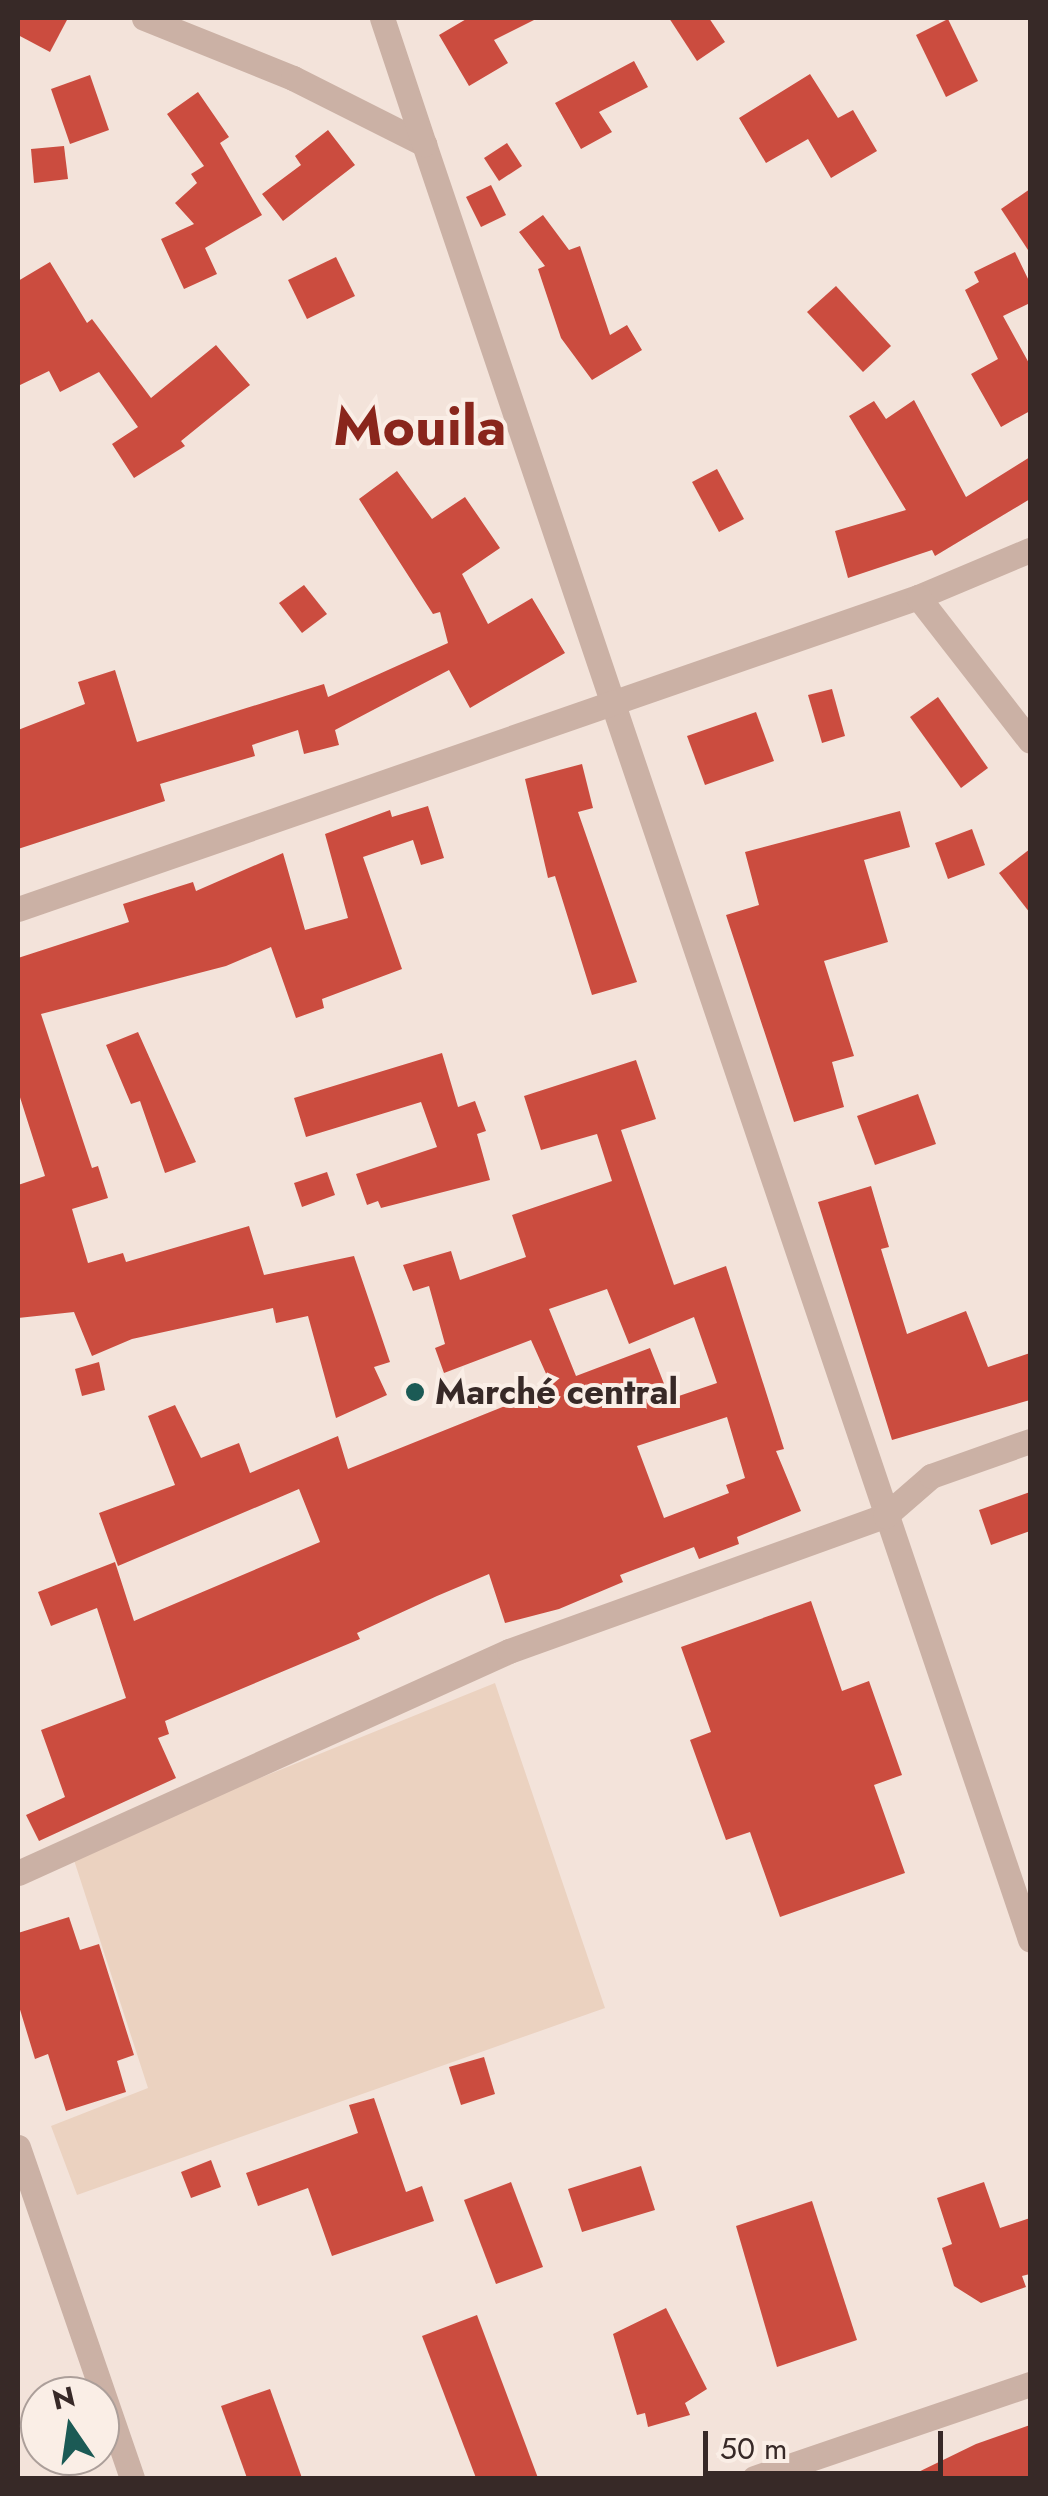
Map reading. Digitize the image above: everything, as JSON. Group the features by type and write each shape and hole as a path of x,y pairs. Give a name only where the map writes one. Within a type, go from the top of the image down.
{"street":[{"path":"144,18 293,78 424,144"},
{"path":"382,18 1030,1940"},
{"path":"18,910 918,597 1030,550"},
{"path":"918,597 1030,740"},
{"path":"18,1872 508,1651 885,1516 931,1476 1030,1441"},
{"path":"18,2147 132,2478"},
{"path":"754,2478 1030,2384"}],"shaded area":[{"path":"495,1683 605,2008 77,2195 51,2126 148,2088 72,1854"}],"building":[{"path":"18,18 68,18 50,52 18,35"},
{"path":"468,18 538,18 494,40 508,63 469,86 439,35"},
{"path":"669,18 709,18 725,42 697,61"},
{"path":"948,19 978,81 946,97 916,35"},
{"path":"634,61 648,87 599,112 612,132 581,149 555,103"},
{"path":"810,74 838,118 853,110 877,151 831,178 808,139 766,163 739,118"},
{"path":"90,75 109,130 70,144 51,89"},
{"path":"198,92 229,137 220,143 262,215 205,248 217,274 184,289 161,239 194,224 175,203 197,183 191,174 204,166 167,114"},
{"path":"328,130 355,165 283,221 262,194 301,165 295,156"},
{"path":"507,143 522,166 499,181 484,158"},
{"path":"64,146 68,179 34,183 31,149"},
{"path":"491,185 506,215 481,227 466,197"},
{"path":"1030,189 1030,253 1001,209"},
{"path":"543,215 569,250 580,246 610,335 627,325 642,350 592,380 561,338 538,269 545,266 519,232"},
{"path":"1015,252 1030,283 1030,303 1003,316 1030,365 1030,411 1001,427 971,374 998,359 965,290 979,282 974,272"},
{"path":"336,257 355,296 307,319 288,280"},
{"path":"50,262 87,323 92,319 151,398 216,345 250,385 181,441 185,446 134,478 112,444 138,427 99,372 60,392 49,371 18,386 18,281"},
{"path":"836,286 891,346 863,372 807,312"},
{"path":"914,400 966,497 1030,457 1030,499 935,556 932,550 848,578 835,531 906,510 849,416 874,401 886,419"},
{"path":"717,469 744,519 719,532 692,482"},
{"path":"397,471 432,519 465,497 500,548 462,574 488,624 532,598 565,653 470,708 449,670 335,730 339,745 304,754 298,730 252,745 255,756 160,784 165,801 18,849 18,730 85,704 78,682 115,670 137,742 324,684 328,697 448,643 440,612 433,614 359,499"},
{"path":"304,585 327,614 302,633 279,603"},
{"path":"832,689 845,736 822,743 808,695"},
{"path":"938,697 988,768 961,788 910,717"},
{"path":"756,712 774,761 705,785 687,736"},
{"path":"582,764 593,808 578,812 637,982 592,995 555,876 548,878 525,779"},
{"path":"428,806 444,858 421,865 413,840 363,857 402,969 322,999 324,1008 296,1018 271,947 226,966 41,1014 92,1168 98,1166 108,1198 72,1209 88,1263 123,1253 126,1262 249,1226 264,1275 354,1256 390,1362 374,1367 387,1395 336,1418 308,1316 276,1323 273,1308 132,1339 92,1356 74,1312 18,1318 18,1185 45,1176 18,1091 18,958 129,922 123,904 193,882 196,891 283,853 305,930 348,918 325,834 390,810 392,817"},
{"path":"900,811 910,847 864,860 888,942 824,961 854,1056 832,1062 844,1107 794,1122 726,915 759,905 745,852"},
{"path":"972,829 985,865 948,879 935,843"},
{"path":"1030,849 1030,913 999,873"},
{"path":"138,1032 196,1162 165,1173 140,1101 131,1104 106,1045"},
{"path":"442,1053 458,1107 475,1101 486,1131 477,1134 490,1180 381,1208 378,1201 367,1205 356,1174 437,1147 421,1102 306,1137 294,1098"},
{"path":"636,1060 656,1119 621,1130 674,1285 726,1266 784,1449 776,1451 801,1511 737,1537 739,1544 699,1559 694,1547 620,1575 623,1582 559,1609 505,1623 489,1574 437,1596 357,1633 360,1639 165,1721 169,1734 158,1738 176,1778 39,1841 26,1815 65,1797 41,1730 126,1698 97,1608 51,1626 38,1592 115,1562 134,1621 320,1542 299,1489 118,1566 99,1513 175,1485 148,1416 175,1405 201,1458 239,1443 250,1473 338,1436 348,1469 552,1387 531,1340 444,1373 435,1348 445,1344 429,1286 413,1291 403,1265 451,1251 460,1280 526,1257 512,1215 612,1181 597,1134 541,1150 524,1096","holes":["607,1289 629,1344 694,1317 717,1383 670,1399 650,1348 576,1376 549,1309","727,1417 745,1478 726,1485 729,1493 664,1518 637,1446"]},
{"path":"918,1094 936,1144 875,1165 857,1116"},
{"path":"327,1172 335,1195 302,1207 294,1183"},
{"path":"871,1186 889,1247 881,1249 907,1334 966,1311 988,1367 1030,1353 1030,1400 892,1440 818,1202"},
{"path":"99,1362 105,1390 82,1396 75,1369"},
{"path":"1030,1492 1030,1531 991,1545 979,1510"},
{"path":"811,1601 842,1691 869,1681 902,1775 874,1785 905,1873 780,1917 750,1832 726,1840 690,1740 711,1732 681,1647"},
{"path":"69,1917 80,1950 99,1944 134,2055 117,2061 126,2092 66,2111 48,2054 35,2059 18,2003 18,1933"},
{"path":"484,2057 495,2094 461,2105 449,2067"},
{"path":"374,2098 406,2192 422,2186 434,2221 332,2256 308,2188 258,2206 246,2173 358,2133 349,2105"},
{"path":"211,2160 221,2187 191,2198 181,2172"},
{"path":"641,2166 655,2210 582,2232 568,2189"},
{"path":"511,2182 543,2267 496,2284 464,2200"},
{"path":"984,2182 1000,2228 1030,2218 1030,2274 1022,2276 1026,2287 981,2303 954,2286 942,2248 952,2244 937,2198"},
{"path":"812,2201 857,2340 777,2367 736,2226"},
{"path":"666,2308 707,2389 685,2403 690,2415 648,2427 645,2413 637,2415 613,2334"},
{"path":"477,2315 538,2478 476,2478 422,2336"},
{"path":"270,2389 302,2478 247,2478 221,2406"},
{"path":"1030,2425 1030,2478 906,2478 976,2444"}],"place":[{"name":"Marché central","path":"415,1392"}],"district":[{"name":"Mouila","path":"420,427"}]}
